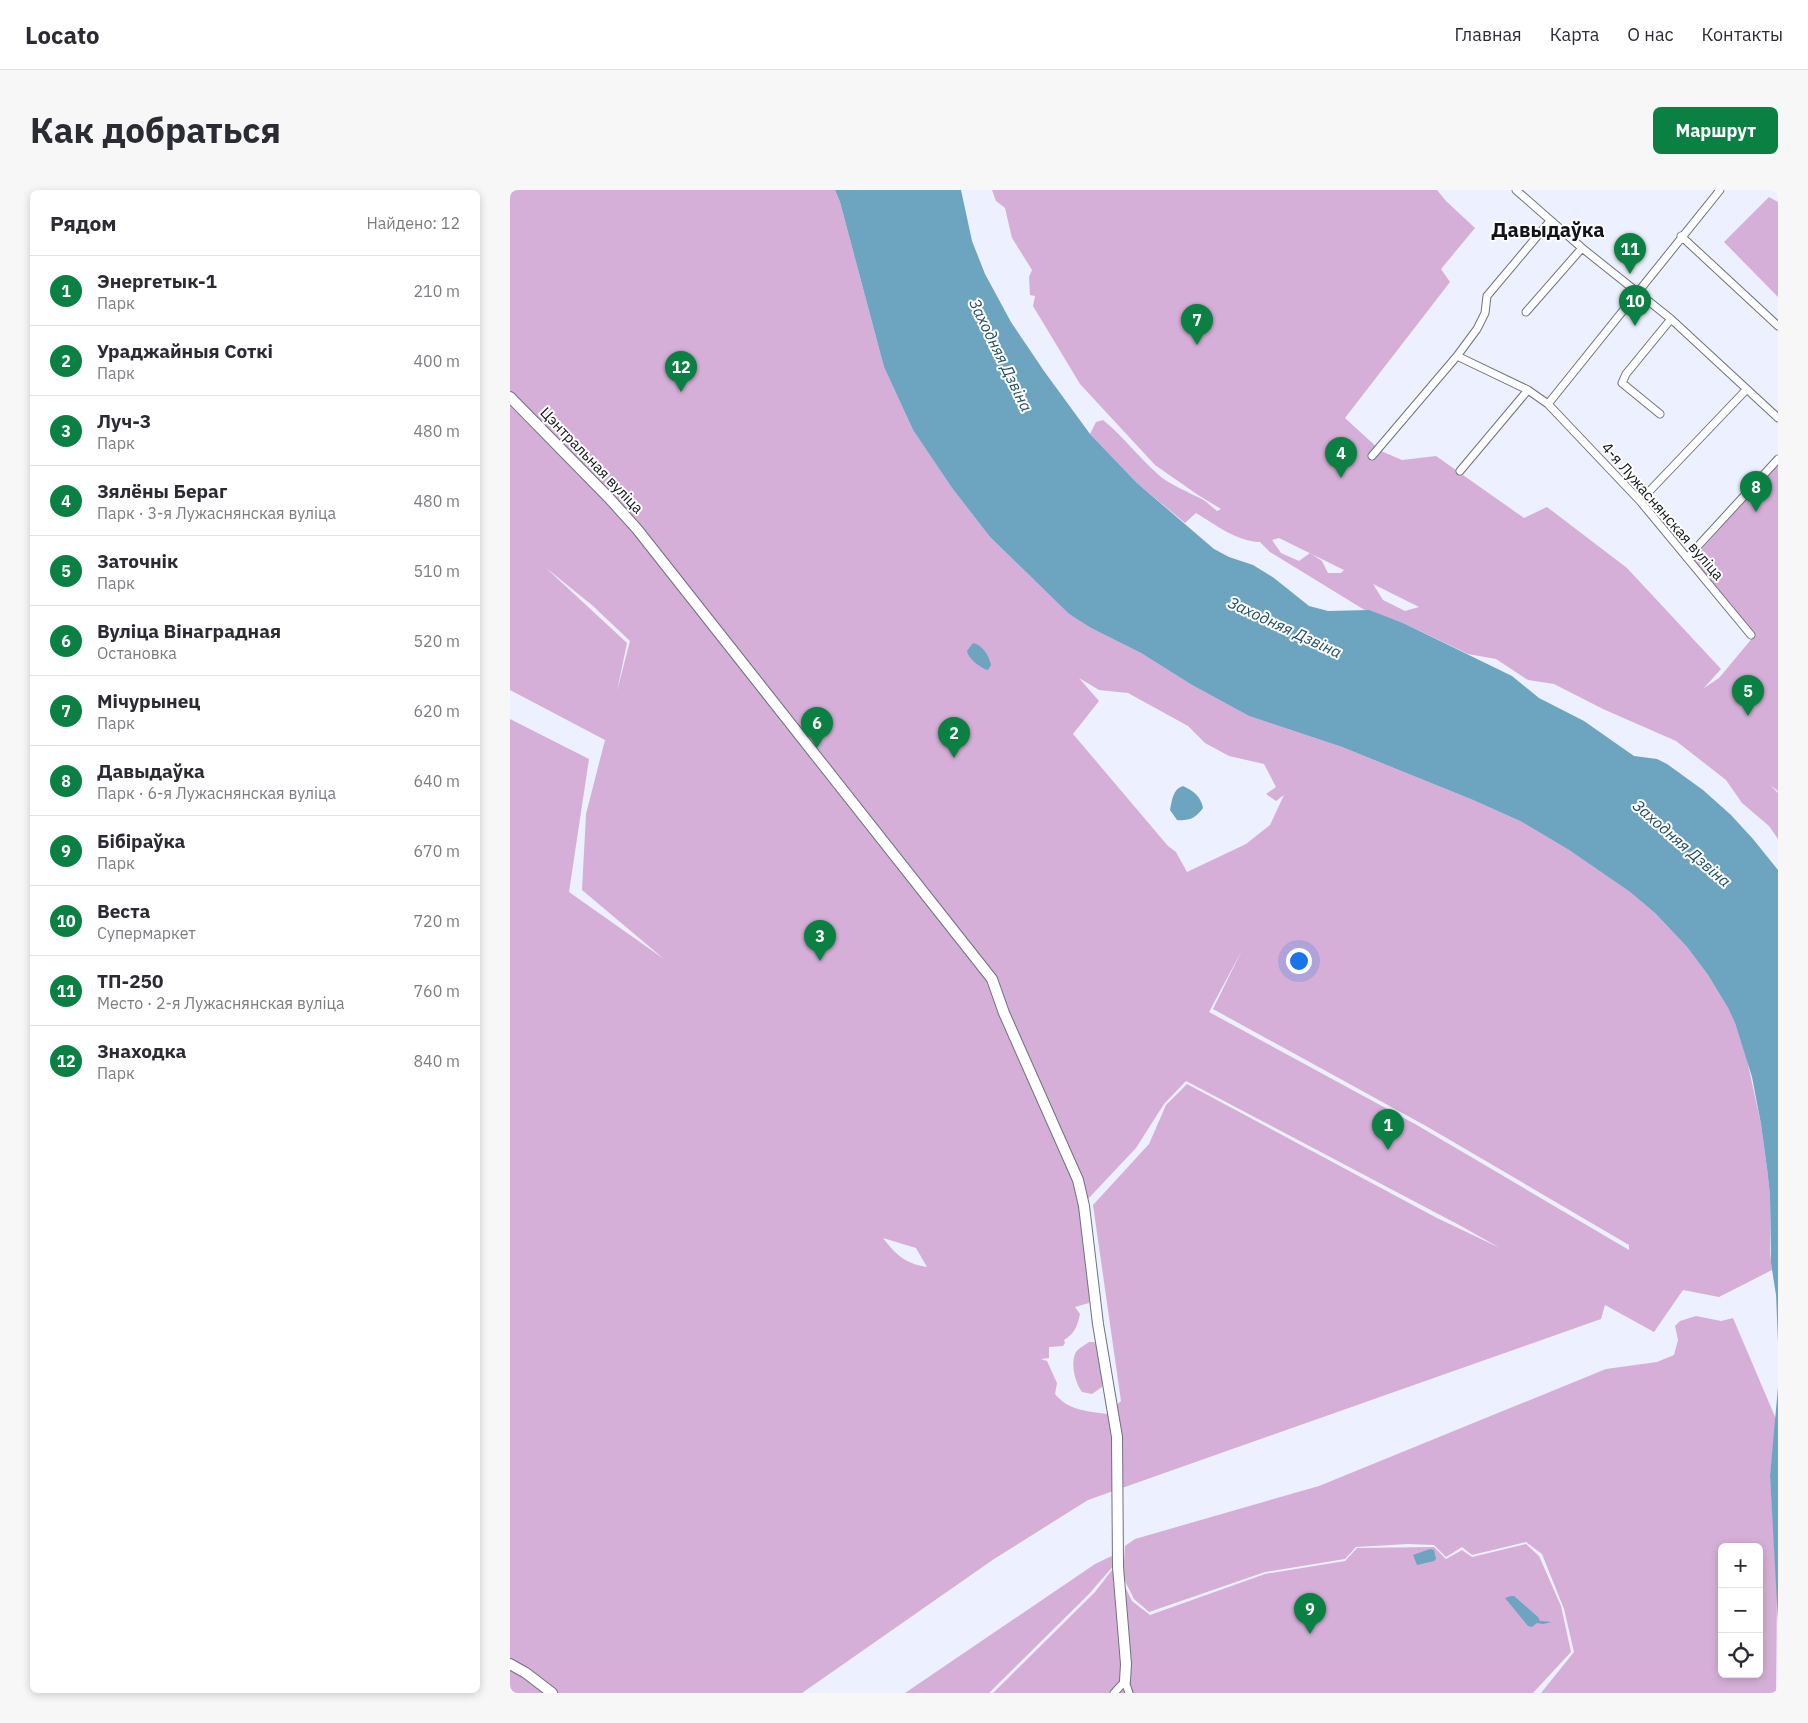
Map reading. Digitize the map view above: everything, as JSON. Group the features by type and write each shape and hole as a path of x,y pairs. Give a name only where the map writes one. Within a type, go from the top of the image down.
{"street":[{"path":"1516,190 1582,248 1671,319 1778,418"},
{"path":"1548,404 1681,236 1720,190"},
{"path":"1372,456 1457,356 1485,313 1487,296 1550,221"},
{"path":"1681,236 1778,326"},
{"path":"1526,312 1582,248"},
{"path":"1660,414 1622,383 1626,374 1671,319"},
{"name":"4-я Лужаснянская вуліца","path":"1457,356 1528,390 1548,404 1640,501 1751,635"},
{"path":"1460,471 1528,390"},
{"path":"1640,501 1746,390"},
{"name":"Цэнтральная вуліца","path":"510,398 609,498 650,546 992,979 1004,1013 1078,1180 1084,1206 1098,1324 1117,1437 1118,1567 1126,1664 1125,1681"},
{"path":"1687,558 1778,459"},
{"path":"510,1664 526,1673 552,1693"},
{"path":"1114,1693 1125,1681 1129,1693"}],"shaded area":[{"path":"510,190 835,190 840,202 884,367 913,430 952,488 990,537 1069,614 1091,628 1141,653 1192,685 1249,716 1342,747 1520,821 1569,850 1630,892 1655,913 1687,947 1708,975 1728,1008 1747,1060 1761,1124 1767,1168 1770,1195 1770,1252 1772,1270 1719,1297 1683,1290 1654,1332 1605,1305 1601,1319 1088,1500 994,1559 802,1693 510,1693 510,719 589,759 569,892 664,959 582,890 586,814 605,740 510,690","holes":["545,567 593,606 630,641 617,691 627,643","1079,678 1099,690 1128,693 1188,726 1205,743 1229,756 1264,764 1276,787 1266,794 1276,801 1284,795 1270,825 1246,844 1187,872 1176,852 1168,846 1073,734 1099,701","1242,950 1213,1009 1426,1126 1629,1245 1629,1250 1415,1124 1209,1012","1186,1081 1500,1248 1437,1218 1187,1084 1166,1105 1149,1144 1093,1205 1121,1401 1107,1414 1085,1411 1072,1407 1060,1400 1055,1394 1057,1383 1047,1361 1041,1359 1049,1358 1049,1347 1063,1346 1064,1340 1073,1332 1078,1323 1080,1314 1075,1307 1089,1303 1087,1200 1136,1148 1164,1104","883,1238 916,1248 927,1267 907,1261 892,1249"]},
{"path":"992,190 1437,190 1475,228 1441,269 1450,282 1345,418 1381,451 1402,460 1436,456 1524,518 1547,507 1627,568 1721,669 1704,688 1719,678 1754,636 1692,560 1778,464 1778,791 1770,785 1778,793 1778,839 1769,826 1742,803 1726,780 1676,741 1603,709 1554,684 1528,680 1496,659 1468,654 1403,623 1363,609 1270,552 1260,542 1234,536 1196,513 1185,523 1137,483 1090,434 1096,422 1103,420 1161,477 1202,499 1217,511 1221,509 1155,465 1080,384 1033,306 1035,296 1030,295 1029,277 1032,270 1012,238 1005,208 996,201","holes":["1279,538 1310,553 1299,561 1281,553 1272,540","1311,554 1344,570 1341,573 1328,573 1322,561","1373,584 1419,607 1405,611 1383,600"]},
{"path":"1769,197 1778,202 1778,297 1724,242"},
{"path":"1696,1316 1721,1321 1733,1318 1776,1419 1770,1476 1777,1590 1776,1693 1541,1693 1574,1652 1564,1609 1542,1554 1526,1542 1472,1555 1462,1547 1446,1557 1434,1545 1408,1544 1356,1547 1345,1559 1265,1572 1149,1612 1134,1599 1123,1577 1125,1546 1135,1539 1319,1486 1606,1369 1657,1362 1674,1355 1678,1340 1675,1326 1680,1321"},
{"path":"1089,1342 1094,1342 1097,1346 1103,1382 1102,1387 1092,1394 1082,1392 1079,1388 1073,1367 1076,1352"},
{"path":"1526,1544 1539,1556 1561,1606 1571,1652 1533,1693 993,1693 1095,1592 1115,1566 1132,1601 1150,1615 1265,1574 1345,1561 1357,1548 1434,1547 1446,1559 1462,1550 1472,1557"},
{"path":"1116,1554 1115,1564 1089,1594 989,1693 905,1693 1095,1564"}],"water":[{"name":"Заходняя Дзвіна","path":"835,190 961,190 972,241 985,274 1011,322 1044,371 1090,434 1137,483 1214,549 1229,557 1253,565 1274,578 1309,606 1328,611 1369,610 1403,623 1512,676 1539,698 1584,721 1634,756 1657,759 1667,764 1703,790 1731,815 1753,839 1778,870 1778,1342 1776,1295 1771,1263 1770,1195 1761,1124 1752,1077 1735,1023 1728,1008 1708,975 1687,947 1655,913 1630,892 1569,850 1520,821 1342,747 1249,716 1192,685 1141,653 1091,628 1069,614 990,537 952,488 913,430 884,367 840,202"},
{"path":"973,643 983,648 987,655 991,665 988,670 981,667 968,654 967,651"},
{"path":"1183,786 1196,795 1201,801 1203,808 1192,818 1177,820 1170,810 1175,792"},
{"path":"1778,1387 1778,1621 1770,1476"},
{"path":"1430,1549 1434,1550 1436,1559 1417,1565 1413,1555"},
{"path":"1514,1596 1540,1621 1552,1622 1537,1623 1532,1627 1528,1626 1505,1598"}],"place":[{"name":"ТП-250","path":"1630,274"},
{"name":"Веста","path":"1635,326"},
{"name":"Мічурынец","path":"1197,345"},
{"name":"Знаходка","path":"681,392"},
{"name":"Зялёны Бераг","path":"1341,478"},
{"name":"Давыдаўка","path":"1756,512"},
{"name":"Заточнік","path":"1748,716"},
{"name":"Вуліца Вінаградная","path":"817,748"},
{"name":"Ураджайныя Соткі","path":"954,758"},
{"name":"Луч-3","path":"820,961"},
{"name":"Энергетык-1","path":"1388,1150"},
{"name":"Бібіраўка","path":"1310,1634"}],"district":[{"name":"Давыдаўка","path":"1548,229"}]}
